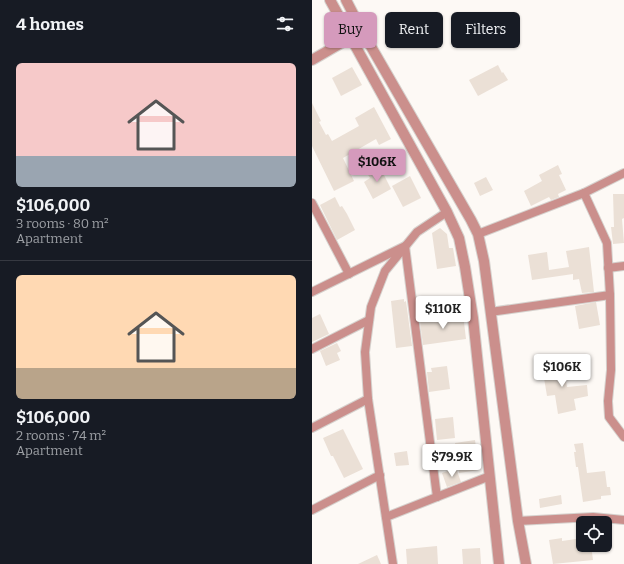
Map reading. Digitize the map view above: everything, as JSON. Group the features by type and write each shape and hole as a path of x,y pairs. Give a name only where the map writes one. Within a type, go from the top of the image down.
{"street":[{"path":"330,0 336,12"},
{"path":"346,0 362,31 478,234 484,261 518,521 526,564"},
{"path":"312,60 333,48"},
{"path":"356,48 447,212 459,238 473,318 499,564"},
{"path":"478,234 584,193 624,173"},
{"path":"584,193 607,243 610,295 611,370 608,417 624,437"},
{"path":"312,204 349,274"},
{"path":"393,564 368,399 365,352 369,320 371,307 385,271 417,232 447,212"},
{"path":"312,292 405,246"},
{"path":"405,246 437,497"},
{"path":"608,268 624,266"},
{"path":"490,312 610,295"},
{"path":"312,349 369,320"},
{"path":"312,428 368,399"},
{"path":"312,510 380,475"},
{"path":"386,517 490,476"},
{"path":"518,521 593,517 624,520"}],"building":[{"path":"498,65 508,80 478,96 469,80"},
{"path":"352,67 362,85 341,96 332,78"},
{"path":"312,103 321,121 319,122 326,135 328,134 332,141 359,126 355,118 374,107 391,139 379,145 376,139 343,158 354,181 334,191 312,146"},
{"path":"558,165 562,174 559,175 566,190 558,194 559,197 551,200 549,197 531,206 524,191 542,181 539,175"},
{"path":"381,166 391,189 373,199 364,182 370,178 367,173"},
{"path":"410,176 421,198 403,207 392,186"},
{"path":"486,177 493,190 480,196 474,183"},
{"path":"613,194 624,194 624,218 622,219 624,243 613,244 611,227 614,227"},
{"path":"335,197 340,207 342,206 347,214 355,230 337,240 320,205"},
{"path":"440,228 447,234 449,248 453,248 456,266 437,269 432,233"},
{"path":"589,247 594,292 582,293 579,279 573,280 573,274 532,280 528,255 547,252 549,270 569,267 566,251"},
{"path":"404,299 404,302 406,301 412,346 396,348 391,301"},
{"path":"596,302 600,325 579,329 575,306"},
{"path":"320,314 329,334 312,342 312,318"},
{"path":"463,314 466,339 423,345 420,322"},
{"path":"337,343 341,351 337,353 340,360 326,366 320,351"},
{"path":"550,364 550,366 563,364 567,387 587,385 588,396 574,399 576,410 558,414 555,395 547,396 542,366"},
{"path":"447,366 450,389 429,392 427,372 432,372 431,368"},
{"path":"453,417 455,438 437,440 435,419"},
{"path":"343,429 363,469 344,478 333,456 331,456 323,438"},
{"path":"475,440 479,470 459,473 455,443"},
{"path":"583,443 587,473 605,471 607,487 610,487 611,495 601,496 601,499 583,502 578,467 576,467 574,452 576,452 574,444"},
{"path":"407,451 409,465 396,466 394,453"},
{"path":"456,468 461,482 447,487 442,473"},
{"path":"561,495 562,504 540,508 539,499"},
{"path":"562,538 562,541 576,539 576,552 592,552 593,560 553,564 549,540"},
{"path":"437,546 438,564 407,564 406,549"},
{"path":"480,548 481,564 463,564 462,549"},
{"path":"377,555 381,564 358,564"}]}
